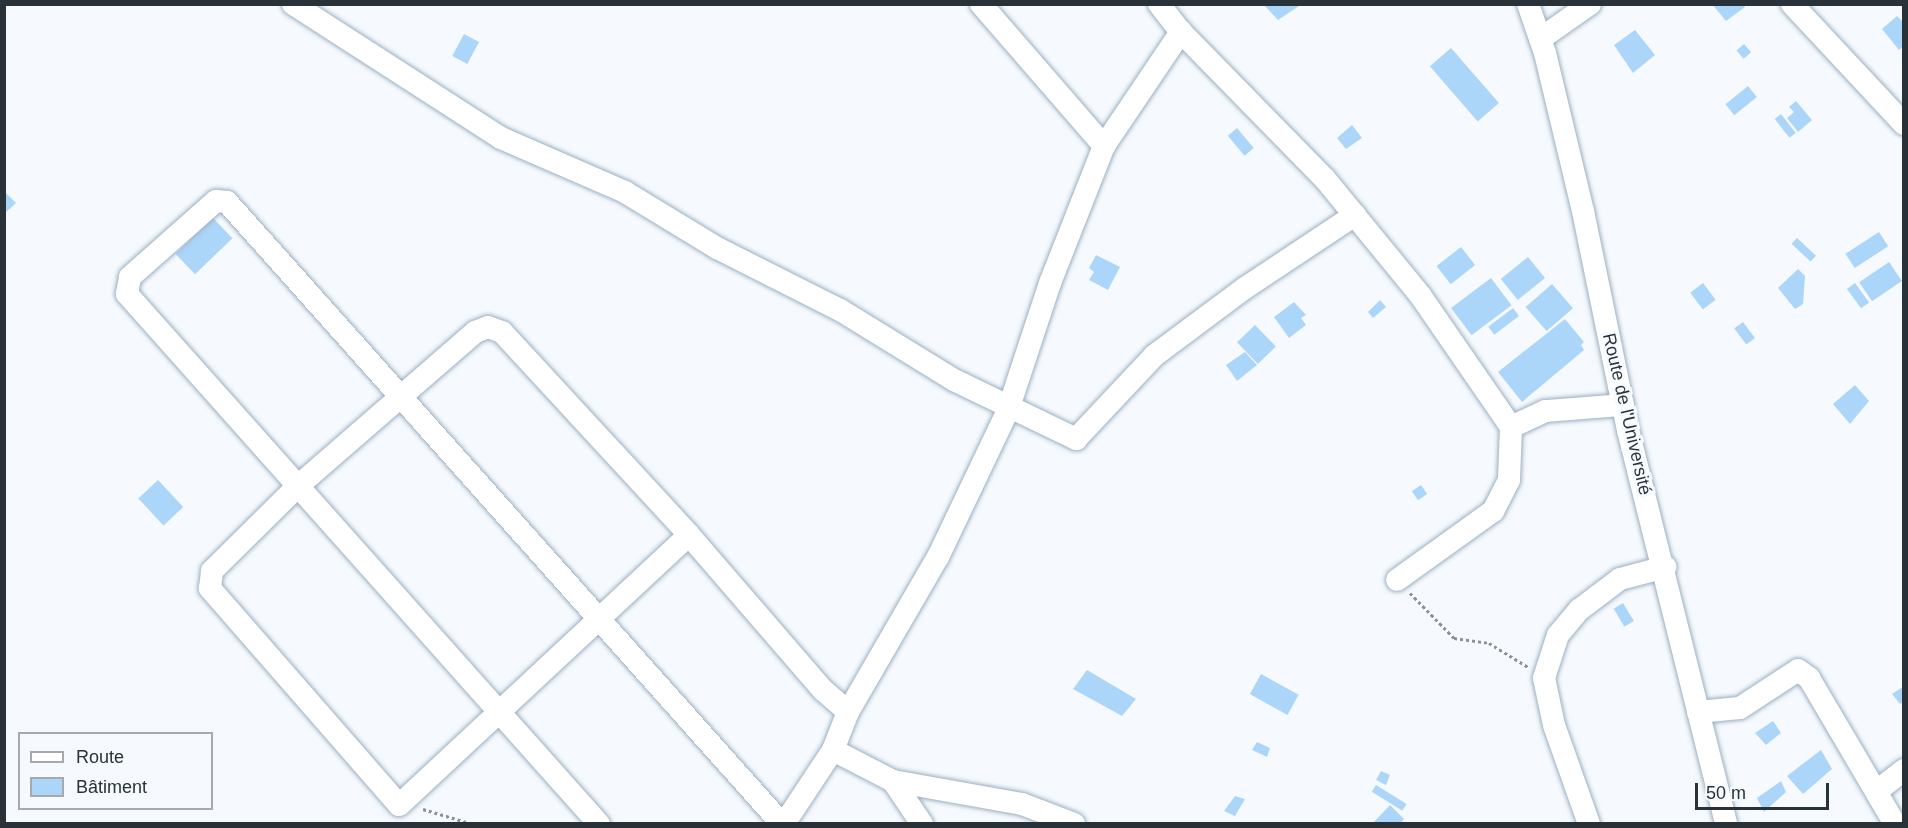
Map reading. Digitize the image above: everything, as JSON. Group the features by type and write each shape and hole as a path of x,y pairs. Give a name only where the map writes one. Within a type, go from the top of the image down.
{"street":[{"path":"293,4 501,138 625,192 717,248 840,310 1008,410 1076,439 1155,355 1245,288 1354,215"},
{"path":"981,4 1104,146"},
{"path":"1159,4 1181,32 1325,179 1420,295 1510,427 1509,480 1493,511 1397,580"},
{"name":"Route de l'Université","path":"1527,4 1540,39 1583,211 1623,405 1665,567 1726,824"},
{"path":"1540,39 1590,4"},
{"path":"1791,4 1904,123"},
{"path":"599,824 500,710 127,294 130,277 216,201 227,202 783,824 833,750 848,712 938,557 1008,410 1054,272 1104,146 1181,32"},
{"path":"689,535 598,617 399,805 210,588 212,571 298,486 475,332 488,327 502,332 689,535 823,690 848,712"},
{"path":"1510,427 1546,411 1623,405"},
{"path":"1589,824 1554,725 1544,678 1558,635 1579,610 1620,579 1665,567"},
{"path":"1698,712 1740,708 1798,670 1809,678 1895,824"},
{"path":"833,750 893,781 1022,804 1074,824"},
{"path":"1877,791 1904,770"},
{"path":"893,781 922,824"}],"path":[{"path":"1397,580 1454,638 1489,643 1544,678"},
{"path":"399,805 458,816 473,824"}],"building":[{"path":"1263,4 1302,4 1278,20"},
{"path":"1712,4 1743,4 1745,7 1726,21"},
{"path":"1897,16 1904,23 1904,46 1899,50 1882,29"},
{"path":"1635,30 1655,55 1633,73 1614,45"},
{"path":"464,34 479,42 467,64 452,56"},
{"path":"1744,44 1751,52 1744,59 1736,51"},
{"path":"1451,48 1499,103 1478,121 1430,66"},
{"path":"1748,86 1757,97 1734,115 1725,104"},
{"path":"1796,101 1812,120 1798,132 1787,118 1794,112 1789,107"},
{"path":"1781,114 1796,133 1789,138 1775,119"},
{"path":"1352,125 1362,138 1346,149 1337,138"},
{"path":"1237,128 1254,148 1245,156 1228,136"},
{"path":"4,191 16,203 4,214"},
{"path":"213,218 232,238 195,274 176,254"},
{"path":"1879,232 1888,246 1855,268 1845,254"},
{"path":"1797,238 1816,256 1811,262 1792,244"},
{"path":"1461,247 1475,265 1451,284 1437,266"},
{"path":"1096,255 1120,267 1108,290 1089,280 1094,272 1089,268"},
{"path":"1528,257 1545,278 1518,300 1501,279"},
{"path":"1889,262 1902,281 1872,301 1859,282"},
{"path":"1798,269 1805,276 1803,304 1795,309 1778,288"},
{"path":"1491,278 1511,305 1472,335 1451,308"},
{"path":"1703,283 1716,300 1703,309 1690,293"},
{"path":"1855,283 1869,302 1861,308 1847,289"},
{"path":"1552,284 1573,308 1547,331 1526,307"},
{"path":"1380,300 1386,307 1373,318 1368,312"},
{"path":"1294,302 1306,315 1301,318 1306,325 1289,338 1274,317"},
{"path":"1513,308 1519,316 1494,335 1488,327"},
{"path":"1565,319 1584,342 1581,345 1584,350 1522,402 1498,372"},
{"path":"1743,322 1755,338 1746,345 1734,329"},
{"path":"1255,325 1276,347 1258,364 1237,342"},
{"path":"1245,352 1257,365 1237,381 1226,365"},
{"path":"1855,385 1869,401 1850,424 1833,404"},
{"path":"158,480 183,507 163,525 138,498"},
{"path":"1421,485 1427,494 1418,500 1412,491"},
{"path":"1623,603 1634,621 1624,627 1614,609"},
{"path":"1087,670 1136,699 1122,716 1073,689"},
{"path":"1261,674 1299,695 1287,715 1250,694"},
{"path":"1904,686 1904,701 1900,704 1892,694"},
{"path":"1773,721 1781,733 1766,745 1755,733"},
{"path":"1257,742 1270,748 1267,757 1252,750"},
{"path":"1821,750 1832,769 1803,794 1787,776"},
{"path":"1381,771 1390,775 1386,785 1376,780"},
{"path":"1781,781 1786,792 1764,812 1757,798"},
{"path":"1376,785 1407,804 1402,811 1372,792"},
{"path":"1235,796 1245,799 1235,816 1224,811"},
{"path":"1390,805 1404,819 1400,824 1372,824"}]}
